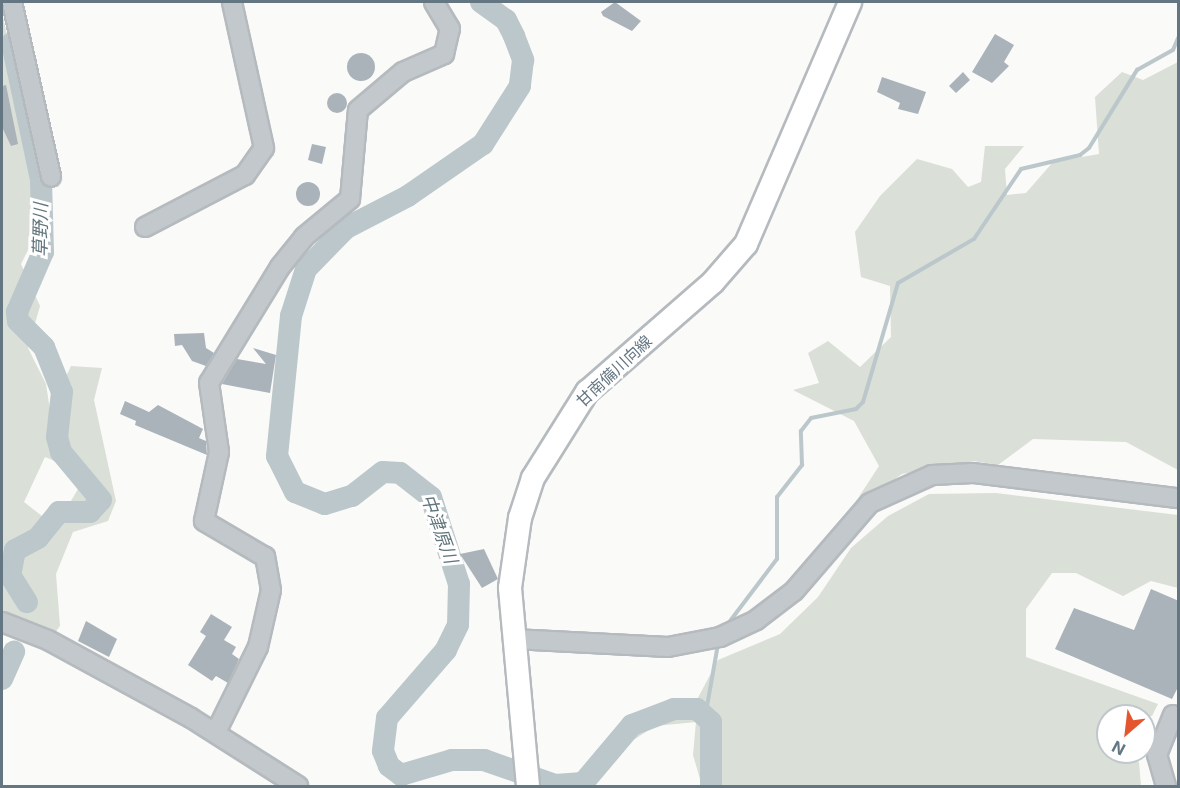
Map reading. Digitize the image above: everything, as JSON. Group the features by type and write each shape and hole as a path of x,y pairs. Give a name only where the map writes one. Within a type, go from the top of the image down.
{"main road":[{"name":"甘南備川向線","path":"528,786 513,639 513,552 541,461 587,392 713,282 746,244 828,64 850,2"}],"street":[{"path":"2,3 10,2 51,177"},
{"path":"145,227 245,175 264,147 232,2"},
{"path":"216,732 258,647 271,590 265,557 204,521 219,452 209,383 280,267 304,237 350,199 358,110 403,72 444,54 450,29 434,2"},
{"path":"513,639 658,647 702,642 740,629 794,591 855,515 910,481 973,473 1179,498"},
{"path":"2,622 38,635 216,732 298,786"},
{"path":"1166,786 1157,754 1171,713"}],"shaded area":[{"path":"2,12 37,180 38,230 21,264 40,306 28,348 46,384 50,410 71,366 102,368 94,400 116,501 108,521 73,532 56,574 60,626 54,634 2,614","holes":["45,457 57,462 78,489 68,506 42,516 24,502"]},
{"path":"1178,62 1178,470 1126,442 1033,439 998,465 974,461 902,474 849,512 879,466 854,421 793,390 819,383 808,353 828,341 860,367 891,337 890,286 861,277 855,232 880,196 917,159 952,169 968,187 981,182 985,146 1024,146 1005,169 1007,195 1026,193 1053,162 1099,154 1095,97 1122,72 1143,80"},
{"path":"996,493 1178,515 1178,588 1151,581 1123,596 1076,573 1052,573 1026,609 1026,657 1158,704 1156,708 1156,704 1096,704 1096,764 1139,764 1141,786 702,786 693,755 696,722 655,726 635,739 636,731 692,709 718,660 780,634 818,597 851,548 888,516 929,494"}],"building":[{"path":"615,2 641,21 632,31 603,16 601,12"},
{"path":"995,34 1014,45 1004,62 1009,66 992,83 972,72"},
{"path":"361,53 371,57 375,67 371,77 361,81 351,77 347,67 351,57"},
{"path":"963,72 970,80 956,93 949,86"},
{"path":"882,77 926,92 918,114 898,109 900,103 877,92"},
{"path":"6,85 18,144 11,146 2,127 2,86"},
{"path":"337,93 344,96 347,103 344,110 337,113 330,110 327,103 330,96"},
{"path":"312,144 326,147 322,164 308,160"},
{"path":"308,182 317,185 320,194 317,203 308,206 299,203 296,194 299,185"},
{"path":"204,333 206,348 214,353 206,366 192,361 182,345 175,346 174,334"},
{"path":"253,348 276,355 270,393 222,384 237,359 266,364"},
{"path":"125,401 149,412 158,405 203,429 199,438 206,441 207,455 135,425 136,421 120,414"},
{"path":"484,549 498,579 482,588 460,554"},
{"path":"1151,589 1179,601 1179,685 1172,699 1055,649 1074,608 1134,630"},
{"path":"211,614 232,627 224,640 236,647 232,654 239,659 228,683 216,676 212,681 188,665 206,636 200,632"},
{"path":"86,621 117,639 109,657 78,641"}],"waterway":[{"name":"中津原川","path":"481,2 506,20 514,36 523,60 520,86 483,144 408,196 346,228 306,269 291,316 277,456 295,492 325,504 352,496 383,472 400,473 431,497 459,584 458,625 446,650 387,718 383,751 389,766 401,775 452,760 484,760 555,785 583,783 632,725 674,709 697,709 711,722 711,786"},
{"path":"724,629 777,559 777,497 802,465 801,431 811,418 856,409 863,402 898,283 974,239 1021,169 1080,155 1089,148 1137,70 1173,50 1178,38"},
{"name":"草野川","path":"12,43 41,180 43,252 17,312 18,321 44,347 62,392 57,437 61,452 101,500 90,512 59,512 38,538 15,550 10,575 27,602"},
{"path":"706,712 718,644"},
{"name":"草野川","path":"2,679 14,652"}]}
